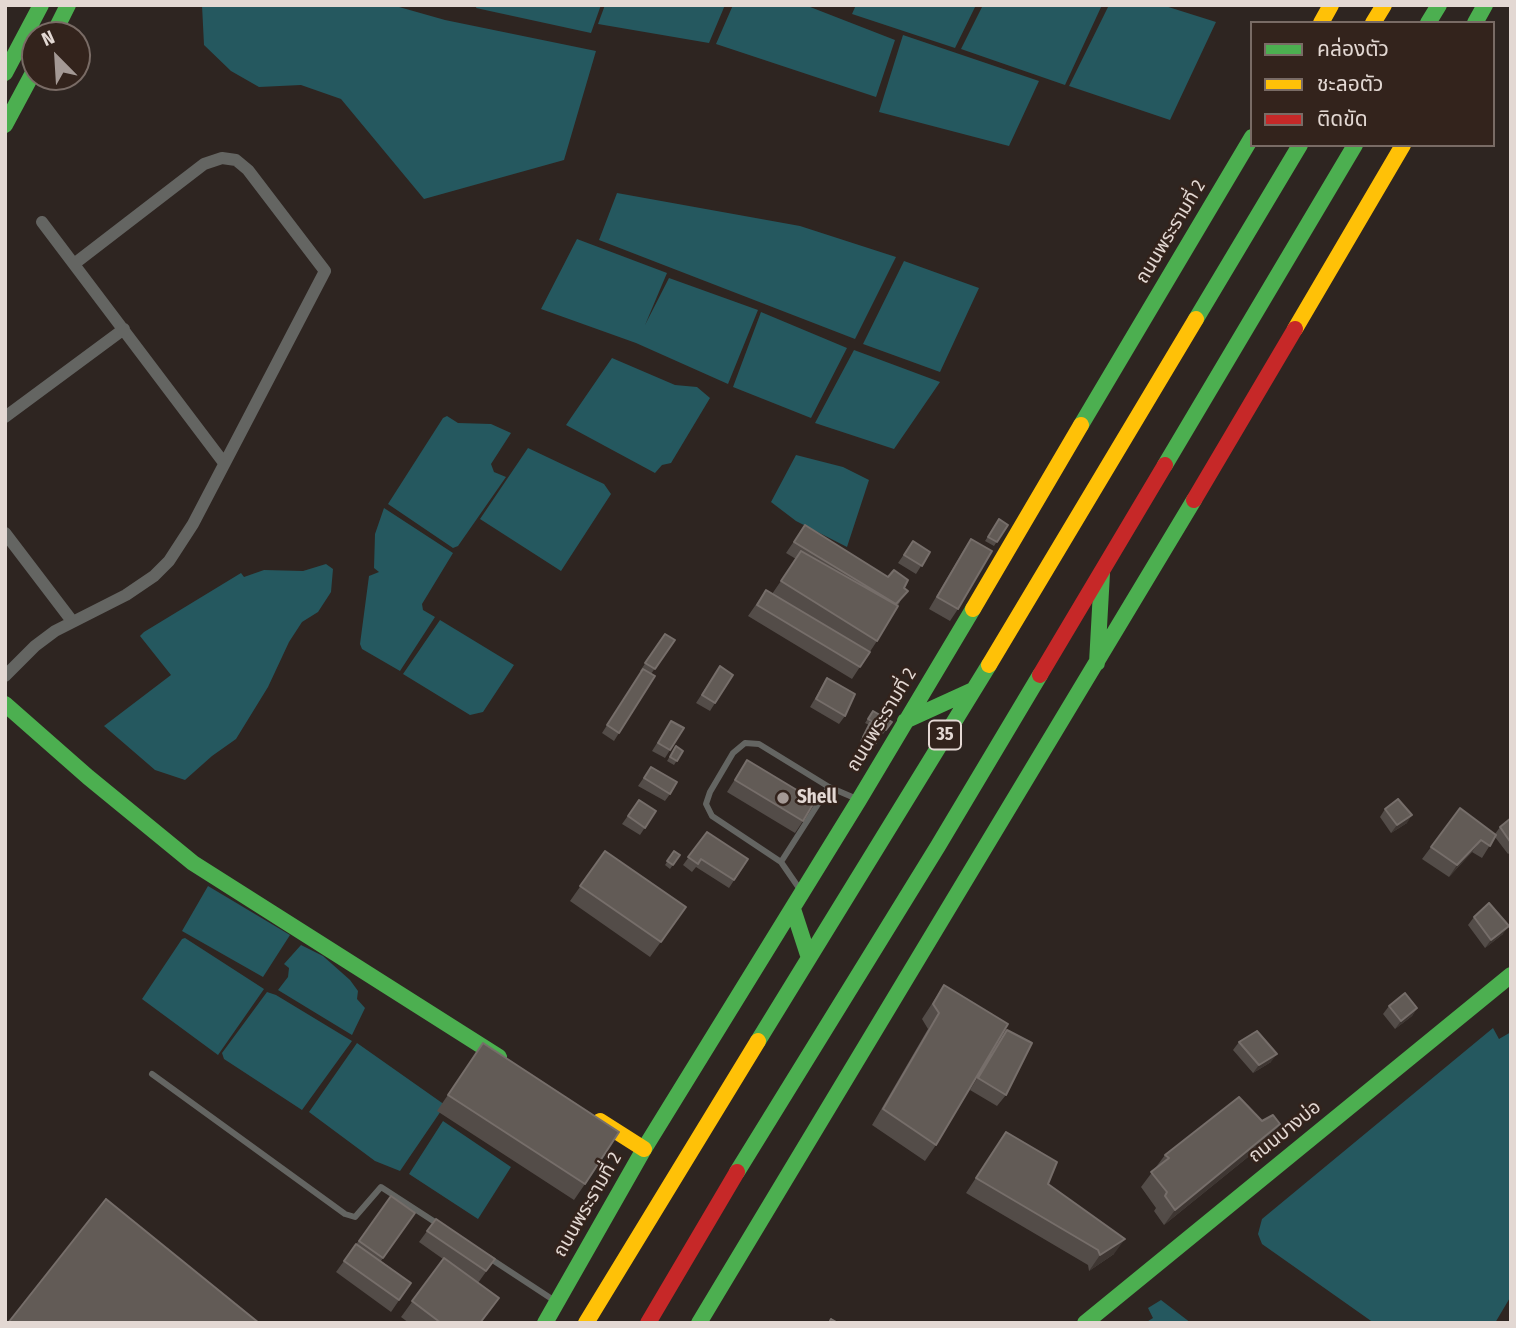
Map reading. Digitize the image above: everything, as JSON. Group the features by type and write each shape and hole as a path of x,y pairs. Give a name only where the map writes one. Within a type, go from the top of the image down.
{"main road":[{"path":"5,73 41,5"},
{"path":"60,21 68,5"},
{"path":"1322,21 1331,5"},
{"path":"1374,21 1384,5"},
{"path":"1429,21 1439,5"},
{"path":"1476,21 1485,5"},
{"path":"5,125 23,91"},
{"name":"ถนนพระรามที่ 2","path":"545,1323 644,1149 859,800 1250,140"},
{"name":"35","path":"586,1323 973,690 1299,147"},
{"path":"648,1323 727,1189 938,846 1354,147"},
{"path":"699,1323 1097,663 1402,147"},
{"path":"1097,663 1102,569"},
{"path":"905,721 973,690"},
{"path":"5,704 89,778 193,863 517,1068"},
{"path":"793,909 809,958"},
{"name":"ถนนบางบ่อ","path":"1085,1323 1511,975"},
{"path":"586,1112 644,1149"}],"street":[{"path":"5,676 36,646 72,621 126,595 162,569 193,524 325,271 248,170 236,160 222,158 204,164 74,264"},
{"path":"42,222 224,463"},
{"path":"5,417 124,329"},
{"path":"5,533 72,621"}],"lane":[{"path":"803,893 781,862 712,816 706,804 733,753 745,743 759,744 830,787 859,800"},
{"path":"781,862 830,787"},
{"path":"152,1074 345,1214 355,1217 381,1187 440,1225"},
{"path":"487,1256 557,1302"}],"water":[{"path":"202,5 392,5 445,20 596,51 564,160 424,199 341,99 301,85 259,87 231,71 204,45"},
{"path":"477,5 601,5 591,33 476,8"},
{"path":"605,5 725,5 709,43 598,24"},
{"path":"733,5 805,5 895,40 876,97 716,44"},
{"path":"856,5 976,5 955,48 852,14"},
{"path":"983,5 1102,5 1065,85 961,49"},
{"path":"1109,5 1162,5 1216,22 1170,120 1069,86"},
{"path":"903,35 1039,81 1009,146 879,112"},
{"path":"617,193 800,226 896,257 855,339 599,240"},
{"path":"577,239 667,273 645,325 669,278 758,310 728,384 636,343 541,309"},
{"path":"904,261 979,288 940,372 863,344"},
{"path":"761,312 847,348 811,418 733,387"},
{"path":"854,350 940,382 894,449 815,423"},
{"path":"612,358 675,385 697,387 710,398 671,463 662,465 655,473 566,425"},
{"path":"447,416 458,423 491,424 511,433 491,464 494,472 506,477 458,546 453,548 388,504 443,418"},
{"path":"528,448 604,484 611,494 561,571 480,519"},
{"path":"796,455 843,467 869,480 847,547 796,521 771,502"},
{"path":"384,508 453,553 422,604 423,610 435,617 400,671 362,649 360,644 369,576 379,572 374,568 375,534"},
{"path":"326,564 333,569 331,592 318,612 302,622 289,642 268,687 236,739 185,780 155,770 104,726 171,675 140,636 144,632 241,573 244,577 264,570 303,571"},
{"path":"440,620 514,665 483,712 470,715 403,674"},
{"path":"208,886 290,935 263,977 182,931"},
{"path":"185,938 264,989 218,1055 142,999"},
{"path":"301,945 323,956 350,980 358,991 357,999 365,1008 352,1035 278,990 288,977 289,968 284,964"},
{"path":"267,992 352,1041 302,1110 224,1059 222,1053"},
{"path":"1493,1028 1499,1039 1511,1032 1511,1296 1495,1323 1374,1323 1262,1244 1258,1234 1262,1219"},
{"path":"357,1043 445,1105 400,1171 375,1161 309,1112"},
{"path":"443,1121 511,1167 478,1219 409,1174"},
{"path":"1161,1300 1191,1323 1145,1323 1153,1318 1148,1308"}],"building":[{"path":"999,519 1008,525 997,542 988,537"},
{"path":"805,525 888,577 894,570 908,580 904,588 908,591 896,604 794,542"},
{"path":"971,539 992,551 958,609 937,597"},
{"path":"913,541 930,552 922,566 904,555"},
{"path":"801,551 898,606 877,641 781,581"},
{"path":"766,590 870,652 860,667 757,605"},
{"path":"665,634 675,640 655,669 645,663"},
{"path":"720,666 733,675 715,703 702,695"},
{"path":"643,669 655,676 619,733 607,725"},
{"path":"827,678 855,694 845,716 816,699"},
{"path":"873,711 892,722 886,730 868,719"},
{"path":"671,721 684,728 670,750 658,743"},
{"path":"870,723 883,730 875,744 863,737"},
{"path":"676,746 683,751 677,761 670,757"},
{"path":"747,760 815,801 803,821 735,780"},
{"path":"651,767 677,782 670,794 644,778"},
{"path":"1398,799 1412,815 1397,825 1385,809"},
{"path":"639,800 656,811 645,828 628,816"},
{"path":"1460,808 1496,835 1490,846 1481,840 1457,865 1431,847"},
{"path":"1511,818 1511,843 1500,827"},
{"path":"707,832 748,859 734,880 701,859 698,864 688,857"},
{"path":"605,851 686,907 661,942 580,886"},
{"path":"674,851 680,855 673,865 667,861"},
{"path":"1489,903 1509,926 1491,940 1474,917"},
{"path":"944,985 1008,1024 936,1145 883,1109 939,1013 933,1004"},
{"path":"1405,993 1417,1008 1401,1021 1389,1006"},
{"path":"1007,1030 1032,1043 1006,1095 978,1078"},
{"path":"1257,1031 1277,1054 1259,1065 1239,1042"},
{"path":"483,1043 619,1132 585,1184 448,1095"},
{"path":"1239,1097 1262,1121 1273,1115 1280,1124 1175,1210 1165,1196 1167,1192 1151,1172 1169,1158 1165,1155"},
{"path":"1006,1132 1057,1162 1048,1184 1125,1239 1100,1255 1098,1250 976,1178"},
{"path":"391,1196 415,1213 383,1258 359,1241"},
{"path":"106,1199 259,1323 8,1323"},
{"path":"436,1219 495,1259 486,1271 427,1231"},
{"path":"356,1244 411,1283 399,1300 344,1261"},
{"path":"444,1258 499,1298 480,1323 441,1323 412,1301"}],"traffic: fast":[{"path":"5,73 41,5"},
{"path":"60,21 68,5"},
{"path":"1429,21 1439,5"},
{"path":"1476,21 1485,5"},
{"path":"5,125 23,91"},
{"path":"1081,425 1250,140"},
{"path":"1196,319 1299,147"},
{"path":"1165,465 1354,147"},
{"path":"699,1323 1194,500"},
{"path":"1097,663 1102,573"},
{"path":"545,1323 644,1149 973,609"},
{"path":"758,1041 989,665"},
{"path":"737,1172 1040,675"},
{"path":"905,721 973,690"},
{"path":"5,704 88,777 193,863 499,1057"},
{"path":"793,909 809,958"},
{"path":"1085,1323 1511,975"}],"traffic: slow":[{"path":"1322,21 1331,5"},
{"path":"1374,21 1384,5"},
{"path":"1295,329 1402,147"},
{"path":"989,665 1196,319"},
{"path":"973,609 1081,425"},
{"path":"586,1323 758,1041"},
{"path":"600,1121 644,1149"}],"traffic: jam":[{"path":"1194,500 1295,329"},
{"path":"1040,675 1165,465"},
{"path":"648,1323 737,1172"}],"place":[{"name":"Shell","path":"783,798"}]}
